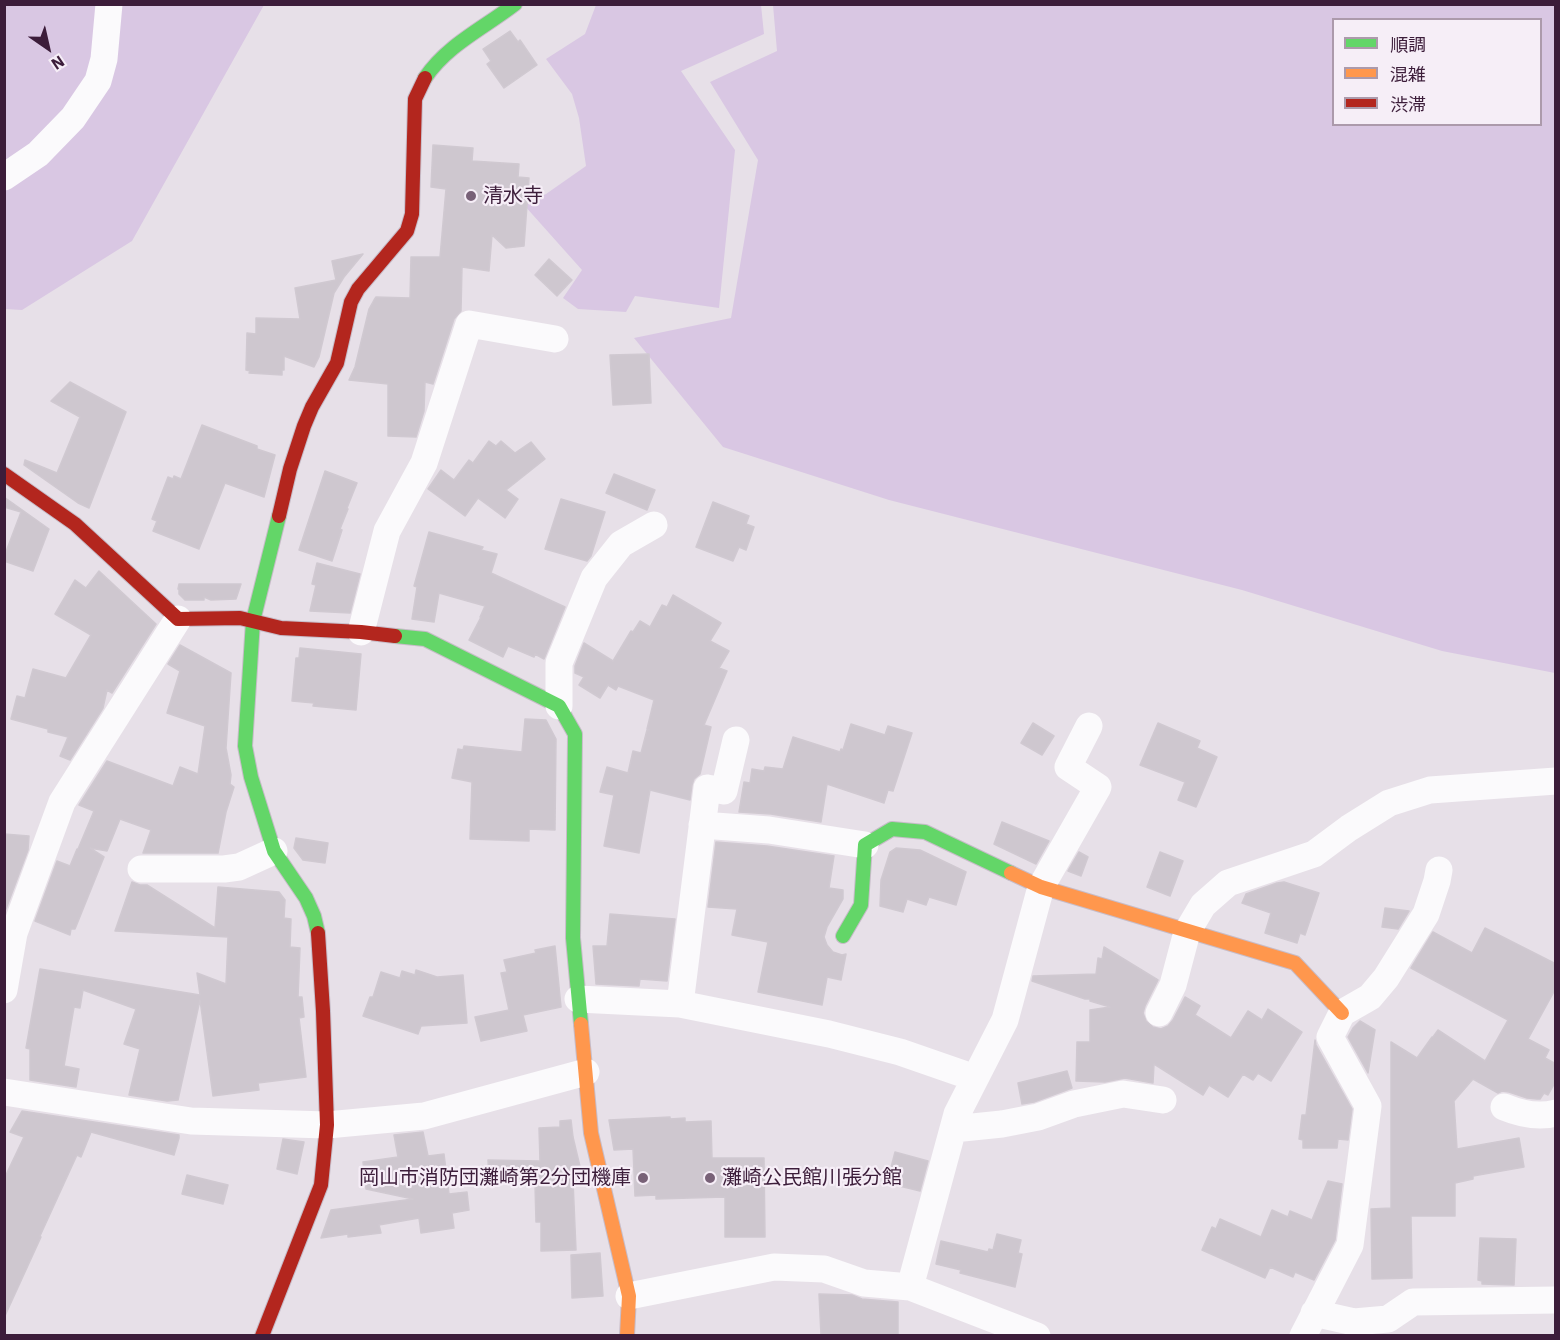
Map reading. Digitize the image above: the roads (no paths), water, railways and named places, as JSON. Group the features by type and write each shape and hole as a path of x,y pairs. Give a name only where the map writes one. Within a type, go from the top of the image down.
{"street":[{"path":"4,177 38,154 73,118 98,81 104,59 109,4"},
{"path":"262,1335 321,1185 327,1125 318,934 314,916 306,898 267,854 245,746 253,621 290,469 312,406 337,363 351,302 358,289 407,231 411,223 415,99 419,86 429,69 442,56 515,4"},
{"path":"361,632 387,531 424,463 469,324 555,339"},
{"path":"4,474 75,524 178,619 240,618 281,628 361,632 425,639 559,706"},
{"path":"627,1335 629,1296 591,1133 573,938 575,734 559,706 559,663 594,578 621,544 654,525"},
{"path":"4,990 14,933 62,802 178,619"},
{"path":"910,1287 957,1114 1005,1020 1041,887 1098,787 1068,767 1089,726"},
{"path":"680,1004 707,788 724,791 736,740"},
{"path":"1159,1013 1173,985 1187,932 1203,905 1228,883 1314,854 1349,828 1389,803 1430,790 1556,782"},
{"path":"702,825 769,830 865,845 892,829 925,832 1041,887 1295,963 1342,1013"},
{"path":"843,936 861,905 865,845"},
{"path":"141,869 224,869 239,867 267,854"},
{"path":"1308,1324 1350,1245 1368,1106 1330,1037 1342,1013 1370,997 1386,978 1426,914 1439,870"},
{"path":"578,999 680,1004 829,1034 900,1052 975,1078"},
{"path":"4,1092 191,1121 327,1125 424,1116 586,1072"},
{"path":"953,1128 1029,1119 1074,1104 1123,1094 1163,1100"},
{"path":"1504,1107 1521,1114 1556,1113"},
{"path":"629,1296 774,1267 824,1269 864,1283 910,1287 1037,1335"},
{"path":"1308,1324 1388,1319 1413,1302 1556,1300"}],"place":[{"name":"清水寺","path":"471,196"},
{"name":"岡山市消防団灘崎第2分団機庫","path":"643,1178"},
{"name":"灘崎公民館川張分館","path":"710,1178"}]}
